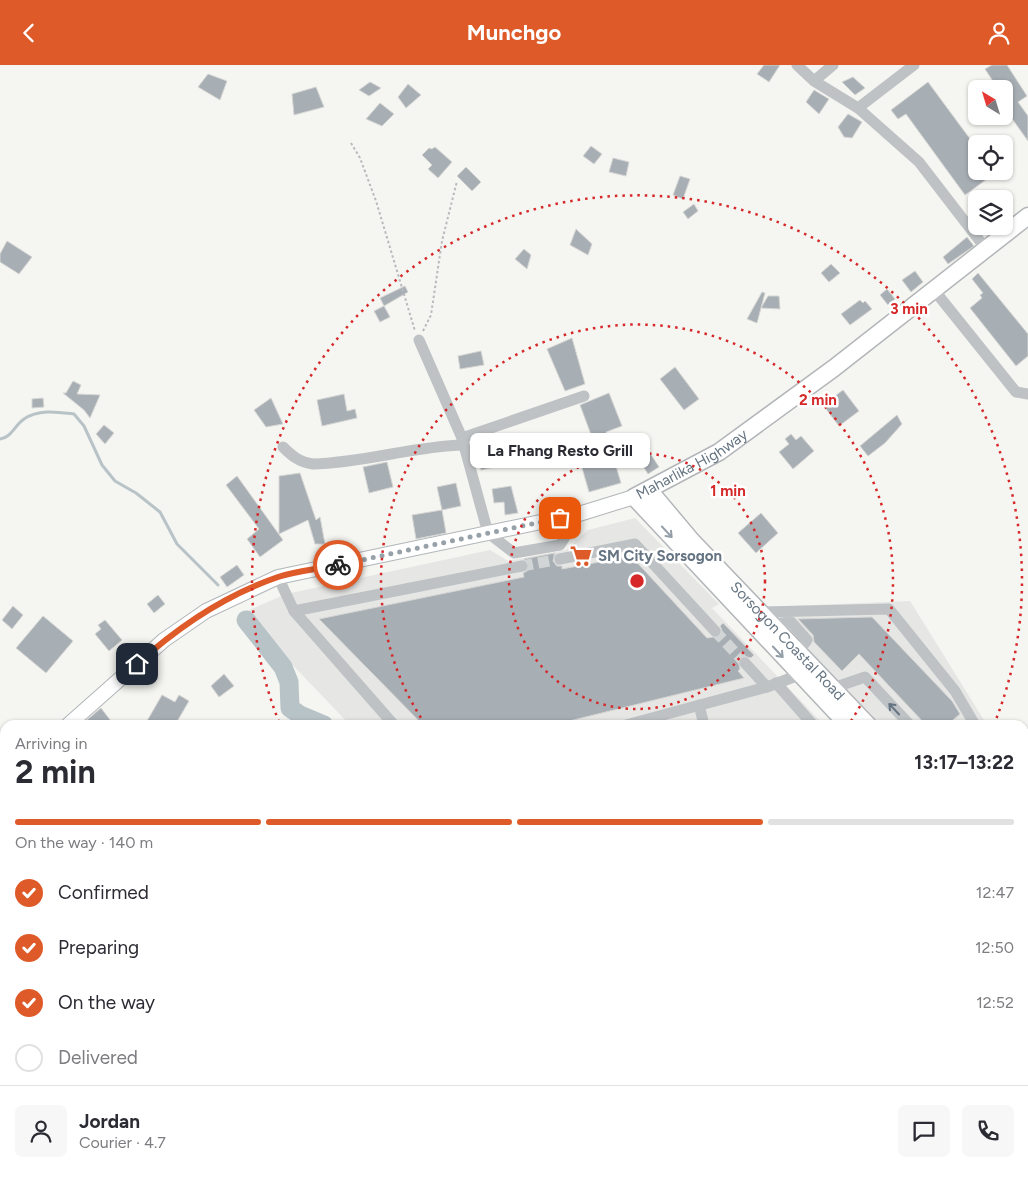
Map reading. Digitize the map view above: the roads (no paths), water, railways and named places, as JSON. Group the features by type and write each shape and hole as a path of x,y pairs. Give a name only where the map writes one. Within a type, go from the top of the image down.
{"highway":[{"name":"Maharlika Highway","path":"642,493 719,452 834,368 1028,217"},
{"name":"Sorsogon Coastal Road","path":"642,493 768,618 863,720"},
{"name":"Sorsogon Coastal Road","path":"642,493 799,675 843,720"}],"main road":[{"name":"Maharlika Highway","path":"74,720 164,640 206,611 278,577 579,514 642,493"}],"street":[{"path":"797,65 814,81 858,108 919,162 986,249"},
{"path":"814,81 833,65"},
{"path":"858,108 914,65"},
{"path":"934,290 1016,392 1028,394"},
{"path":"419,340 463,442 488,533 514,553 560,545 579,514"},
{"path":"283,447 295,458 304,463 313,464 338,462 463,442 584,396"},
{"path":"560,559 635,544 715,631"},
{"path":"294,611 522,566"},
{"path":"278,577 294,611 390,720"},
{"path":"768,618 889,609 956,691 972,720"},
{"path":"745,663 808,720"},
{"path":"644,720 771,685 799,675"},
{"path":"833,688 865,677 905,720"},
{"path":"699,705 703,720"}],"waterway":[{"path":"0,439 10,434 24,419 30,416 48,412 74,414 84,426 102,465 115,481 136,493 160,512 177,544 218,585"},
{"path":"246,620 283,667 289,682 290,708 312,720"}],"tunnel":[{"path":"522,566 560,559"},
{"path":"715,631 745,663"}],"place":[{"name":"La Fhang Resto Grill","path":"560,518"},
{"name":"SM City Sorsogon","path":"581,556"}]}
